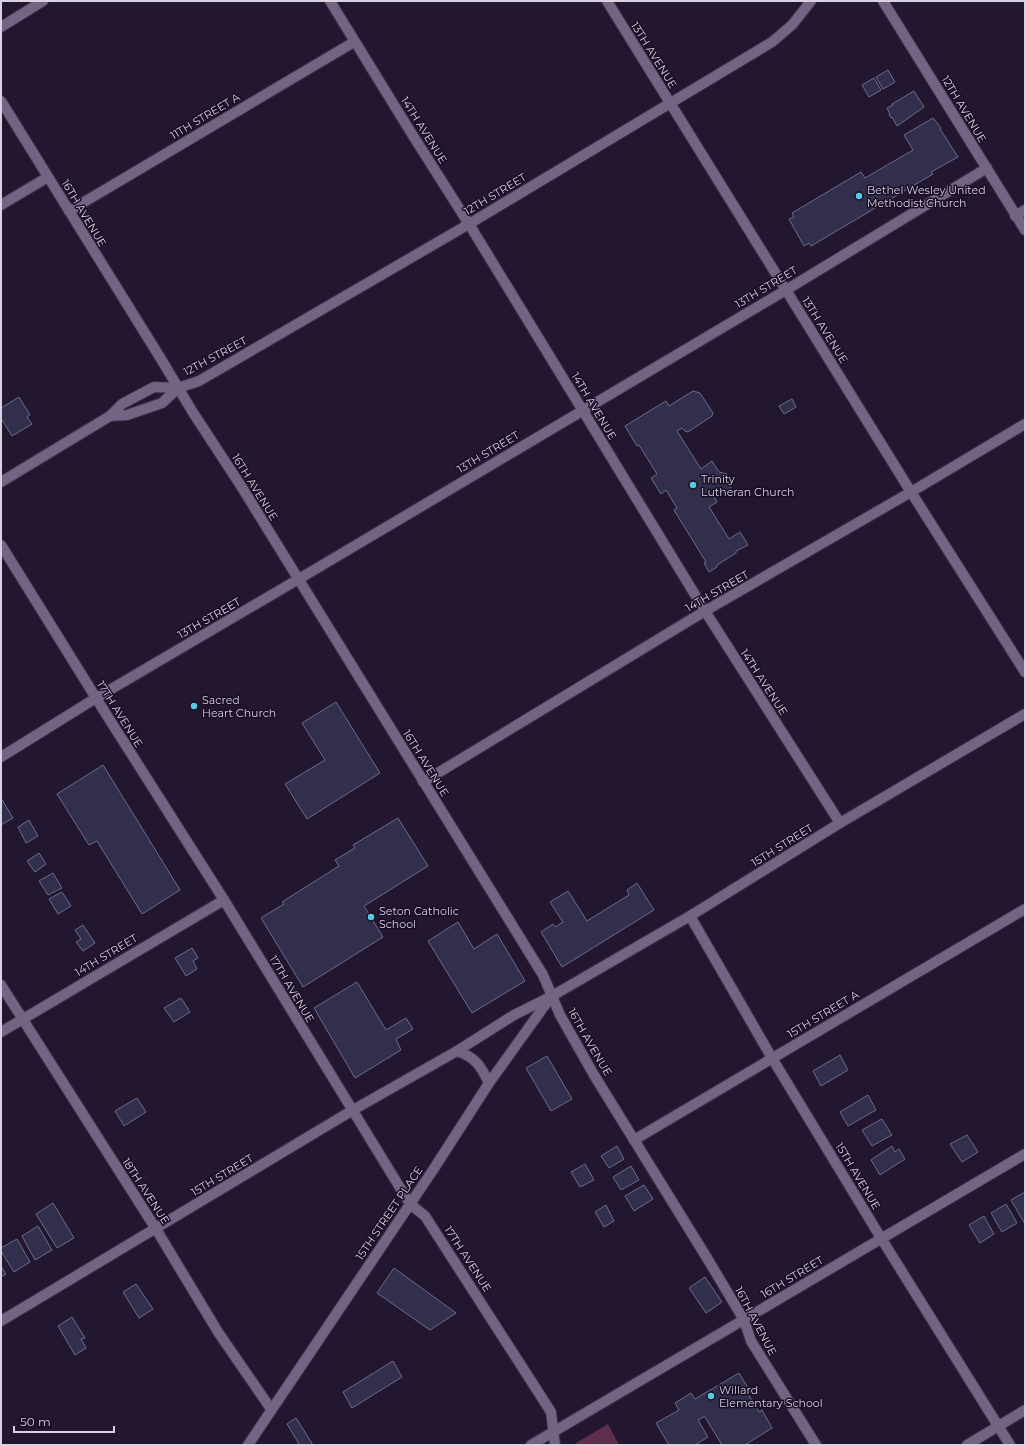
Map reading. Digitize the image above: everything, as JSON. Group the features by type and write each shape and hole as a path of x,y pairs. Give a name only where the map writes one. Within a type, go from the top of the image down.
{"street":[{"path":"1,27 43,1"},
{"name":"14TH AVENUE","path":"330,1 354,42 469,224 705,611 840,823"},
{"name":"13TH AVENUE","path":"607,1 911,492 1025,672"},
{"name":"12TH STREET","path":"1,482 110,416 122,404 154,387 178,388 199,381 469,224 772,42 792,25 810,1"},
{"name":"12TH AVENUE","path":"883,1 1025,230"},
{"name":"11TH STREET A","path":"69,211 354,42"},
{"name":"16TH AVENUE","path":"1,101 543,975 564,1021 634,1140 744,1320 751,1341 816,1445"},
{"name":"13TH STREET","path":"1,757 96,698 786,290 986,168"},
{"path":"1,205 48,177"},
{"path":"1016,216 1025,210"},
{"name":"12TH STREET","path":"110,416 127,415 162,403 178,388"},
{"name":"14TH STREET","path":"423,782 705,611 1025,424"},
{"name":"17TH AVENUE","path":"1,545 224,900 410,1204 425,1216 551,1412 555,1445"},
{"name":"15TH STREET","path":"1,1321 353,1110 457,1051 514,1015 552,996 690,916 840,823 1025,714"},
{"name":"14TH STREET","path":"1,1032 224,900"},
{"name":"15TH STREET A","path":"634,1140 1025,909"},
{"name":"15TH AVENUE","path":"690,916 772,1058 881,1238 1010,1445"},
{"name":"18TH AVENUE","path":"1,985 156,1229 218,1332 271,1409"},
{"name":"15TH STREET PLACE","path":"248,1445 410,1204 489,1083 552,996"},
{"path":"457,1051 468,1055 476,1061 483,1070 489,1083"},
{"name":"16TH STREET","path":"531,1445 1025,1154"},
{"path":"967,1445 1025,1410"}],"shaded area":[{"path":"608,1424 619,1445 577,1445 576,1443"}],"building":[{"path":"888,70 895,82 883,89 876,77"},
{"path":"874,78 881,90 869,97 862,85"},
{"path":"914,91 924,107 897,126 892,117 891,118 887,108"},
{"name":"Bethel Wesley United Methodist Church","path":"933,118 941,128 940,129 958,157 931,172 933,174 811,246 809,243 804,246 789,219 794,217 792,213 861,172 865,178 913,150 904,135"},
{"name":"Trinity Lutheran Church","path":"693,391 700,393 713,413 712,416 688,432 682,428 677,431 701,469 712,461 719,472 727,474 731,481 730,489 723,493 712,493 717,502 709,507 729,539 740,532 748,545 736,551 736,553 709,572 704,563 706,562 674,510 677,508 666,490 661,494 651,478 657,474 625,426 666,401 669,406"},
{"path":"19,397 30,415 27,417 32,424 12,436 1,418 1,408"},
{"path":"792,399 796,407 784,414 779,406"},
{"path":"336,702 380,773 307,819 285,784 325,760 302,723"},
{"path":"103,765 180,890 142,914 97,841 89,845 57,794"},
{"path":"1,798 13,818 1,825"},
{"path":"398,818 428,866 364,906 383,937 303,987 261,918 284,904 282,902 339,866 335,860 355,848 353,845"},
{"path":"29,820 38,836 26,843 18,827"},
{"path":"39,853 46,864 35,872 27,861"},
{"path":"53,873 62,888 48,895 39,881"},
{"path":"637,883 654,910 562,967 541,932 553,924 555,927 563,922 550,902 568,891 587,921 629,895 627,890"},
{"path":"62,892 71,906 58,914 49,899"},
{"path":"458,922 474,949 497,934 525,981 472,1013 428,941"},
{"path":"83,925 95,943 83,951 76,942 81,939 75,930"},
{"path":"192,948 198,958 193,961 197,969 186,976 175,958"},
{"path":"357,982 386,1030 406,1018 413,1029 396,1039 401,1050 355,1078 314,1008"},
{"path":"181,998 190,1012 174,1022 164,1008"},
{"path":"840,1055 848,1070 821,1086 813,1071"},
{"path":"547,1056 572,1099 551,1111 526,1068"},
{"path":"868,1095 876,1110 848,1126 840,1112"},
{"path":"137,1098 146,1112 124,1126 115,1111"},
{"path":"882,1119 892,1135 872,1146 862,1130"},
{"path":"967,1135 978,1152 962,1162 950,1144"},
{"path":"617,1146 624,1159 609,1168 601,1156"},
{"path":"892,1146 895,1152 899,1149 905,1159 880,1175 871,1160"},
{"path":"585,1164 594,1180 580,1187 571,1172"},
{"path":"631,1166 639,1180 621,1190 613,1177"},
{"path":"644,1185 653,1199 634,1211 625,1196"},
{"path":"1025,1192 1025,1224 1011,1200"},
{"path":"53,1203 74,1238 57,1248 36,1214"},
{"path":"1006,1204 1017,1223 1002,1232 991,1213"},
{"path":"606,1205 614,1221 604,1227 595,1212"},
{"path":"984,1216 994,1234 980,1243 969,1225"},
{"path":"38,1226 52,1250 35,1260 22,1236"},
{"path":"17,1239 30,1262 14,1272 1,1251 1,1248"},
{"path":"1,1266 6,1274 1,1277"},
{"path":"394,1268 456,1313 430,1330 377,1293"},
{"path":"705,1277 722,1302 706,1313 689,1288"},
{"path":"136,1284 153,1309 139,1318 123,1292"},
{"path":"72,1317 85,1338 81,1339 86,1348 75,1355 58,1326"},
{"path":"393,1361 402,1377 352,1408 343,1392"},
{"path":"739,1373 750,1391 747,1392 759,1412 762,1410 772,1428 745,1445 722,1445 705,1417 703,1417 698,1420 708,1437 695,1445 669,1445 656,1423 679,1410 675,1403 691,1393 695,1399"},
{"path":"296,1418 313,1445 297,1445 299,1444 287,1424"}],"place":[{"name":"Bethel Wesley United Methodist Church","path":"859,196"},
{"name":"Trinity Lutheran Church","path":"693,485"},
{"name":"Sacred Heart Church","path":"194,706"},
{"name":"Seton Catholic School","path":"371,917"},
{"name":"Willard Elementary School","path":"711,1396"}]}
